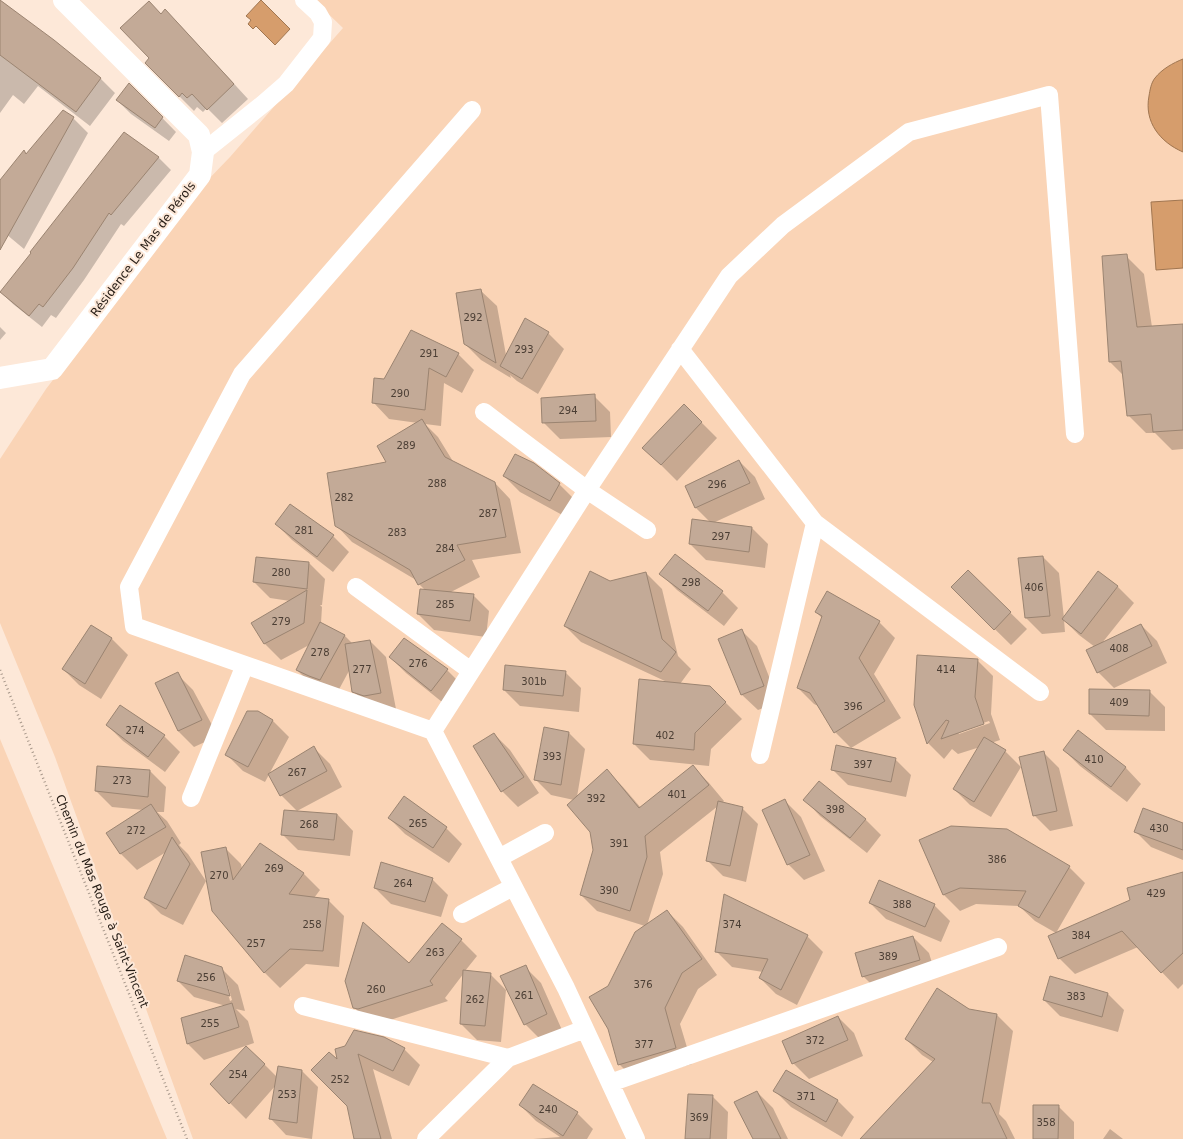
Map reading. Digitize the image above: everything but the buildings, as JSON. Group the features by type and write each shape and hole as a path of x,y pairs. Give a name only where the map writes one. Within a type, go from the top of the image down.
{"street":[{"name":"Résidence Le Mas de Pérols","path":"0,378 52,369 200,175 203,152 199,136 67,1"}],"lane":[{"path":"203,152 286,84 322,38 323,22 318,13 304,0"},
{"path":"433,731 586,490 729,276 783,225 908,132 1049,95 1075,434"},
{"path":"472,110 242,374 129,587 134,626 433,731 566,988 636,1139"},
{"path":"680,349 815,523 1040,692"},
{"path":"484,412 586,490 647,530"},
{"path":"760,755 815,523"},
{"path":"356,587 471,671"},
{"path":"191,798 245,665"},
{"path":"498,858 545,833"},
{"path":"462,914 514,886"},
{"path":"610,1083 998,947"},
{"path":"303,1006 508,1058"},
{"path":"426,1139 508,1058 585,1029"}],"path":[{"name":"Chemin du Mas Rouge à Saint-Vincent","path":"0,670 188,1139"}],"shaded area":[{"path":"261,0 290,29 275,45 256,26 253,29 248,24 251,20 246,16"},
{"path":"314,0 1183,0 1183,1139 193,1139 55,757 0,623 0,459 46,389 203,185 230,157 343,28"},
{"path":"1183,59 1183,152 1167,143 1161,137 1151,123 1148,105 1151,87 1155,78 1175,62"},
{"path":"1183,200 1183,268 1156,270 1151,202"},
{"path":"0,739 167,1139 0,1139"}]}
